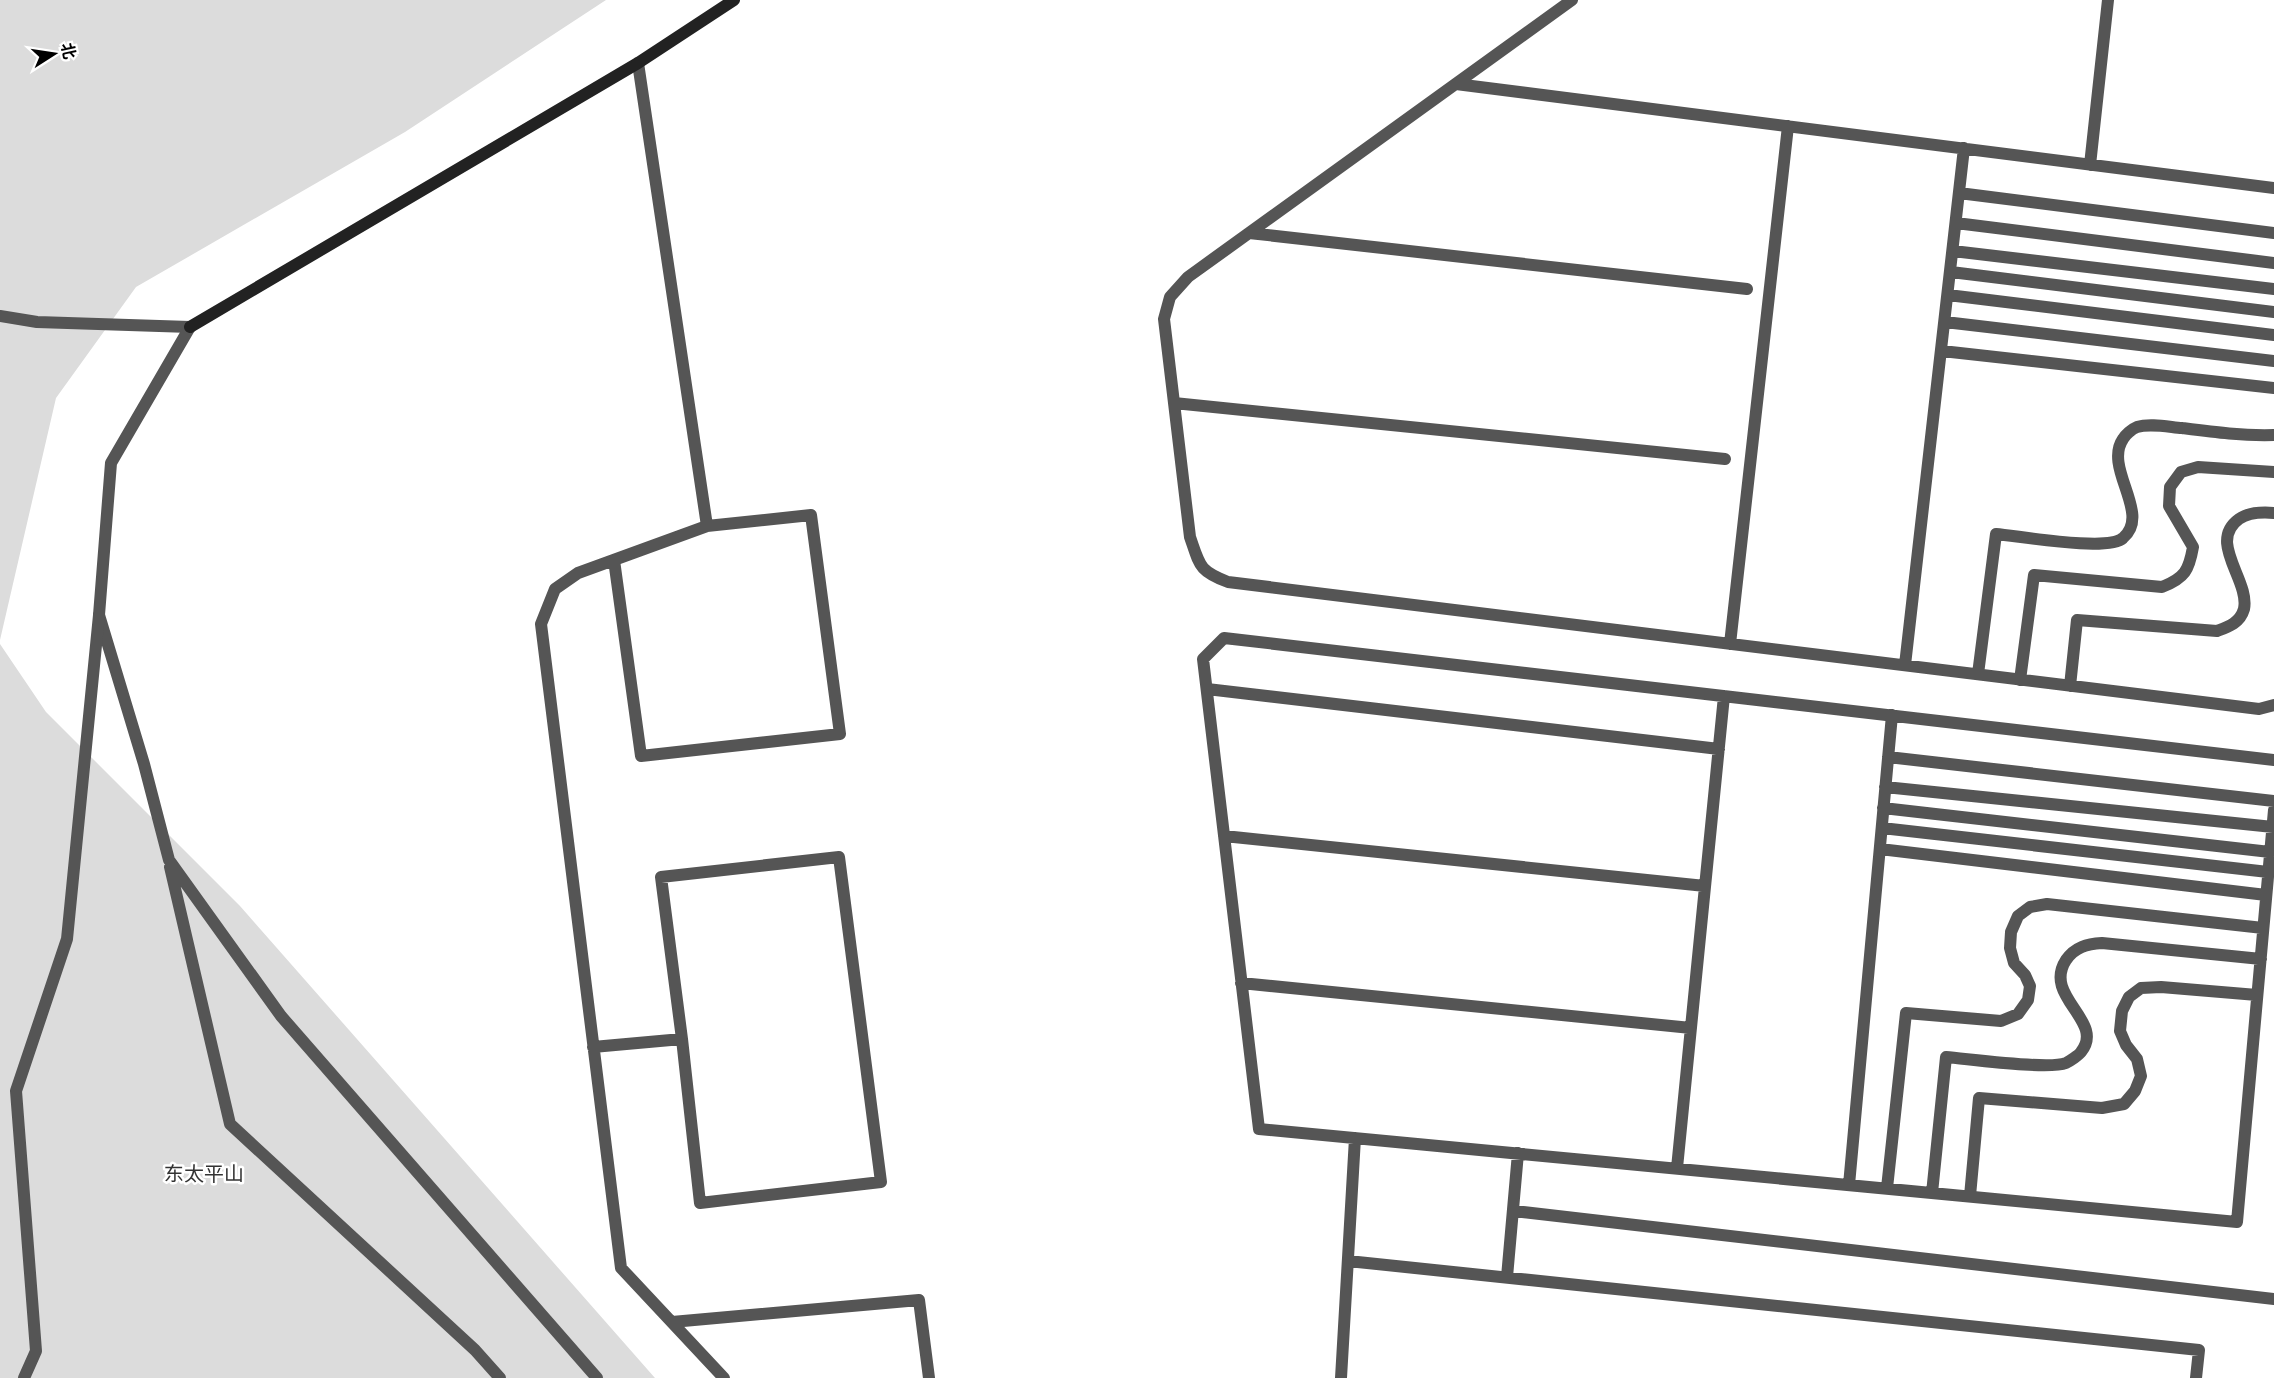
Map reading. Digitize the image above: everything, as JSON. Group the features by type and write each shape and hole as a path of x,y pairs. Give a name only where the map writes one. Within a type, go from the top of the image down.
{"street":[{"path":"24,1378 36,1351 16,1091 67,939 99,615 111,463 190,327 638,63 734,0"},
{"path":"1572,0 1188,277 1170,297 1164,319 1190,537 1198,561 1208,574 1228,582 2020,680 2259,709 2274,705"},
{"path":"2090,165 2108,0"},
{"path":"638,63 707,526"},
{"path":"1456,84 2274,188"},
{"path":"1730,644 1788,126"},
{"path":"1905,665 1964,148"},
{"path":"1959,193 2274,233"},
{"path":"1956,223 2274,263"},
{"path":"1249,233 1747,289"},
{"path":"1953,251 2274,289"},
{"path":"1951,272 2274,312"},
{"path":"1948,295 2274,335"},
{"path":"0,316 37,322 190,327"},
{"path":"1945,322 2274,361"},
{"path":"1942,351 2274,388"},
{"path":"1174,403 1725,459"},
{"path":"1978,674 1996,534 2096,545 2113,543 2124,538 2132,524 2132,509 2118,467 2117,448 2124,436 2136,427 2159,426 2251,436 2274,435"},
{"path":"2020,680 2034,575 2162,587 2179,581 2190,565 2193,547 2169,506 2170,487 2181,472 2198,467 2274,472"},
{"path":"2070,686 2077,620 2217,631 2234,624 2244,610 2244,593 2229,555 2227,540 2231,525 2243,515 2274,513"},
{"path":"614,560 641,756 840,734 811,515 707,526 578,573 555,590 541,624 621,1268 724,1378"},
{"path":"99,615 144,764 169,860 230,1124 475,1350 500,1378"},
{"path":"2274,760 1224,638 1203,659 1259,1129 2236,1222 2274,810"},
{"path":"1207,689 1719,749"},
{"path":"1677,1168 1724,696"},
{"path":"1849,1185 1892,715"},
{"path":"1888,757 2274,801"},
{"path":"1885,787 2272,827"},
{"path":"1883,808 2270,852"},
{"path":"1882,828 2268,872"},
{"path":"1224,836 1706,886"},
{"path":"1880,849 2266,895"},
{"path":"839,857 881,1182 700,1203 682,1039 661,877 839,857"},
{"path":"169,860 281,1017 597,1378"},
{"path":"1887,1188 1906,1013 2001,1021 2018,1014 2028,1000 2031,986 2014,963 2010,948 2011,932 2018,915 2030,908 2047,904 2263,928"},
{"path":"1932,1193 1946,1057 2048,1065 2066,1063 2081,1052 2087,1037 2082,1019 2061,988 2060,971 2068,957 2084,945 2102,943 2261,959"},
{"path":"1241,983 1691,1028"},
{"path":"1970,1196 1979,1098 2102,1108 2124,1104 2135,1091 2141,1076 2137,1059 2120,1031 2122,1011 2129,997 2141,988 2161,987 2257,995"},
{"path":"593,1047 682,1039"},
{"path":"1341,1378 1355,1138"},
{"path":"1507,1278 1518,1153"},
{"path":"1514,1211 2274,1299"},
{"path":"1348,1262 2199,1350 2196,1378"},
{"path":"672,1322 919,1299 929,1378"}],"green space":[{"path":"0,0 606,0 405,132 136,287 56,398 0,640"},
{"name":"东太平山","path":"0,644 46,712 240,906 655,1378 0,1378"}]}
